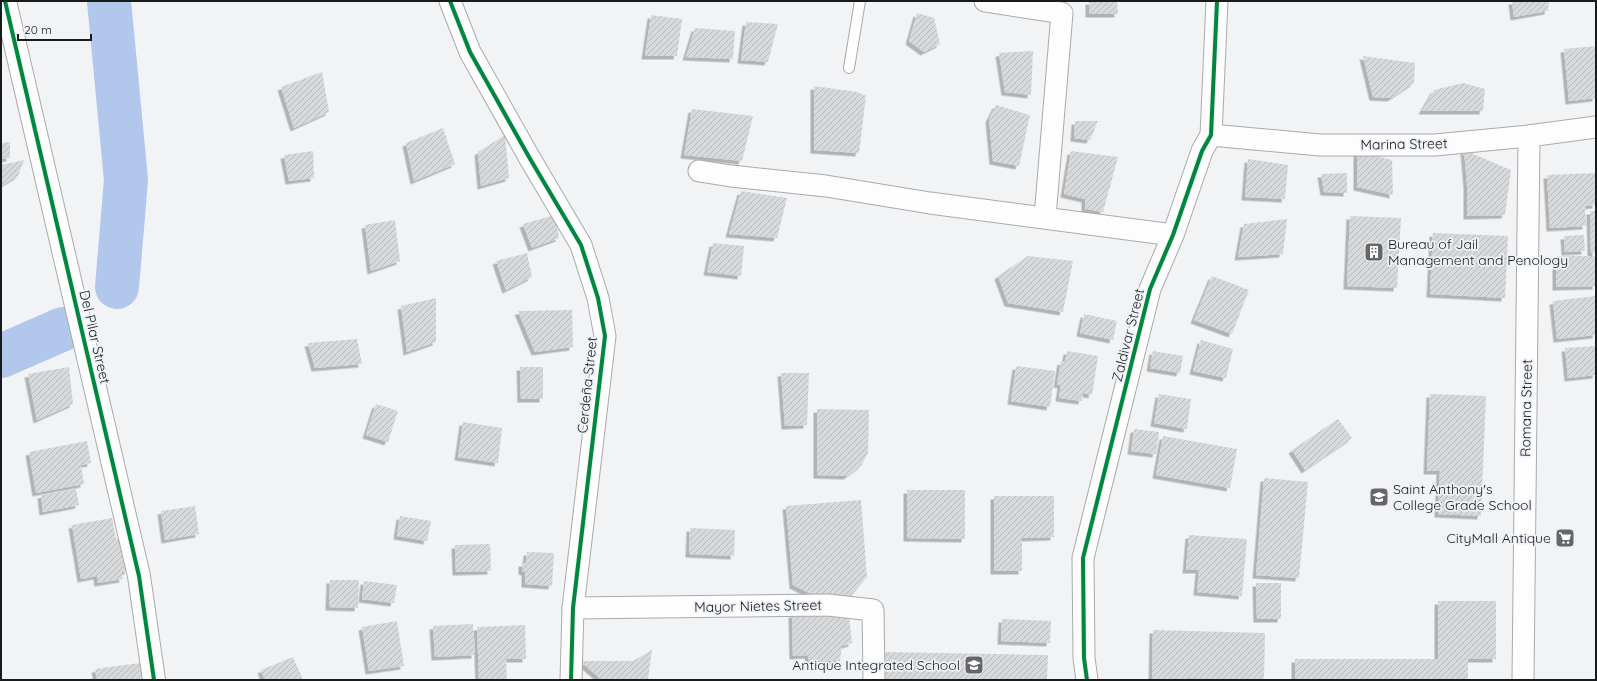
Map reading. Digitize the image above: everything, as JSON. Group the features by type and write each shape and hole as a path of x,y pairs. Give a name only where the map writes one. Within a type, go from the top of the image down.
{"street":[{"name":"Del Pilar Street","path":"5,1 139,576 154,680"},
{"name":"Cerdeña Street","path":"450,1 470,52 529,157 581,245 598,298 605,336 573,608 571,680"},
{"path":"985,1 1062,12 1045,217"},
{"name":"Zaldivar Street","path":"1087,680 1084,658 1083,558 1150,288 1173,235 1202,150 1211,135 1217,1"},
{"name":"Marina Street","path":"1211,135 1320,145 1435,145 1529,136 1596,127"},
{"name":"Romana Street","path":"1523,680 1529,136"},
{"path":"699,171 754,179 826,186 930,203 1173,235"},
{"name":"Mayor Nietes Street","path":"573,608 828,605 873,610 874,680"}],"lane":[{"path":"849,68 860,1"}],"building":[{"path":"1089,1 1117,1 1118,14 1089,14"},
{"path":"1512,1 1549,1 1548,11 1514,17"},
{"path":"917,13 934,18 940,44 924,52 909,41"},
{"path":"651,15 682,19 677,56 645,56"},
{"path":"746,22 778,24 768,62 741,60"},
{"path":"695,28 735,31 733,59 686,57"},
{"path":"1596,46 1596,98 1569,101 1564,49"},
{"path":"1033,51 1031,95 1005,92 999,53"},
{"path":"1363,56 1415,63 1414,83 1391,98 1373,97"},
{"path":"322,72 329,112 294,128 281,87"},
{"path":"1463,83 1485,89 1483,111 1422,111 1434,90"},
{"path":"814,86 857,92 866,96 859,153 814,150"},
{"path":"996,105 1030,115 1019,166 993,161 989,119"},
{"path":"692,109 753,116 742,161 684,155"},
{"path":"1075,121 1098,121 1090,140 1074,138"},
{"path":"443,128 455,164 414,181 406,143"},
{"path":"505,135 509,178 481,186 478,152"},
{"path":"10,142 10,158 1,159 1,143"},
{"path":"1464,150 1511,170 1505,215 1467,216 1467,185"},
{"path":"313,151 314,178 289,181 284,155"},
{"path":"1071,151 1118,157 1103,212 1085,209 1085,199 1064,194"},
{"path":"1357,151 1392,160 1393,195 1357,187"},
{"path":"1248,159 1288,165 1285,199 1245,197"},
{"path":"24,160 18,176 1,186 1,165"},
{"path":"1347,173 1347,193 1324,192 1321,174"},
{"path":"1596,173 1596,205 1585,206 1586,226 1550,228 1547,175"},
{"path":"741,191 787,198 777,238 729,234"},
{"path":"1590,211 1596,211 1596,253 1591,253"},
{"path":"555,215 559,238 532,248 523,224"},
{"name":"Bureau of Jail Management and Penology","path":"1350,216 1401,218 1397,288 1347,286"},
{"path":"1287,219 1283,254 1238,257 1244,224"},
{"path":"395,220 400,261 371,271 365,225"},
{"path":"1433,233 1508,236 1505,298 1430,294"},
{"path":"1584,235 1585,251 1565,252 1564,236"},
{"path":"713,243 744,246 741,276 707,272"},
{"path":"527,253 532,277 506,290 496,261"},
{"path":"1028,256 1073,261 1063,312 1008,303 998,276"},
{"path":"1556,256 1596,256 1596,286 1556,287"},
{"path":"1212,276 1249,290 1232,334 1194,320"},
{"path":"1596,296 1596,335 1557,339 1553,301"},
{"path":"436,298 436,342 407,352 401,306"},
{"path":"572,310 573,347 535,352 518,311"},
{"path":"1084,314 1117,321 1113,340 1080,333"},
{"path":"357,339 362,364 315,368 308,343"},
{"path":"1201,340 1233,349 1226,378 1193,371"},
{"path":"1596,346 1596,375 1568,378 1565,348"},
{"path":"1067,351 1098,356 1092,395 1083,393 1082,401 1059,398 1061,385 1057,384 1061,361 1065,362"},
{"path":"1153,351 1183,356 1180,373 1150,368"},
{"path":"1016,366 1055,371 1050,407 1011,401"},
{"path":"69,367 73,404 37,420 28,374"},
{"path":"520,367 543,367 543,399 521,399"},
{"path":"781,373 809,373 807,425 785,426"},
{"path":"1159,394 1191,399 1187,429 1154,423"},
{"path":"1430,394 1486,396 1481,516 1438,514 1440,471 1427,471"},
{"path":"376,404 398,411 388,442 366,435"},
{"path":"817,409 869,410 868,453 861,466 847,476 817,475"},
{"path":"1338,419 1352,438 1305,470 1292,450"},
{"path":"463,422 502,428 498,463 458,457"},
{"path":"1134,429 1159,432 1156,454 1131,451"},
{"path":"1163,436 1237,449 1230,488 1156,475"},
{"path":"87,441 91,463 81,465 84,484 36,493 29,452"},
{"path":"1264,478 1308,482 1299,578 1256,575"},
{"path":"76,489 79,505 43,512 41,495"},
{"path":"907,490 965,490 965,539 907,538"},
{"path":"994,496 1054,496 1054,537 1022,538 1022,571 994,571"},
{"path":"861,500 867,577 846,602 813,595 793,585 786,506"},
{"path":"195,506 199,534 165,540 161,511"},
{"path":"400,516 431,521 427,541 397,536"},
{"path":"112,518 116,539 122,538 128,571 121,572 123,579 98,583 97,576 81,579 72,525"},
{"path":"690,528 735,530 734,556 689,554"},
{"path":"1189,535 1247,539 1242,596 1197,592 1199,570 1186,570"},
{"path":"490,544 491,571 456,572 455,545"},
{"path":"527,552 554,553 552,586 525,584 525,572 522,571 522,563 526,563"},
{"path":"330,580 359,580 358,608 329,607"},
{"path":"364,581 397,585 394,603 362,599"},
{"path":"1256,583 1281,583 1281,619 1257,619"},
{"path":"1438,601 1496,601 1496,659 1468,659 1468,680 1295,680 1295,659 1438,659"},
{"path":"792,614 849,616 852,643 842,646 840,661 809,661 808,655 793,656"},
{"path":"1002,619 1051,621 1050,643 1001,641"},
{"path":"397,621 404,666 369,671 362,627"},
{"path":"473,624 475,655 435,657 433,626"},
{"path":"525,625 526,659 506,659 507,680 479,680 477,627"},
{"path":"1153,630 1265,633 1264,680 1188,678 1188,680 1152,680"},
{"path":"652,650 648,680 602,680 580,661 633,661"},
{"name":"Antique Integrated School","path":"881,652 1048,655 1047,680 880,680"},
{"path":"293,657 303,680 265,680 261,670"},
{"path":"140,663 142,680 97,680 95,669"}],"waterway":[{"path":"109,1 126,180 117,287"},
{"path":"1,356 63,329"}],"cycle path":[{"path":"5,1 139,576 154,680"},
{"path":"450,1 470,52 529,157 581,245 598,298 605,336 573,608 571,680"},
{"path":"1087,680 1084,658 1083,558 1150,289 1173,235 1202,151 1211,135 1217,1"}],"place":[{"name":"Bureau of Jail Management and Penology","path":"1374,252"},
{"name":"Saint Anthony's College Grade School","path":"1379,497"},
{"name":"CityMall Antique","path":"1565,538"},
{"name":"Antique Integrated School","path":"974,665"}]}
